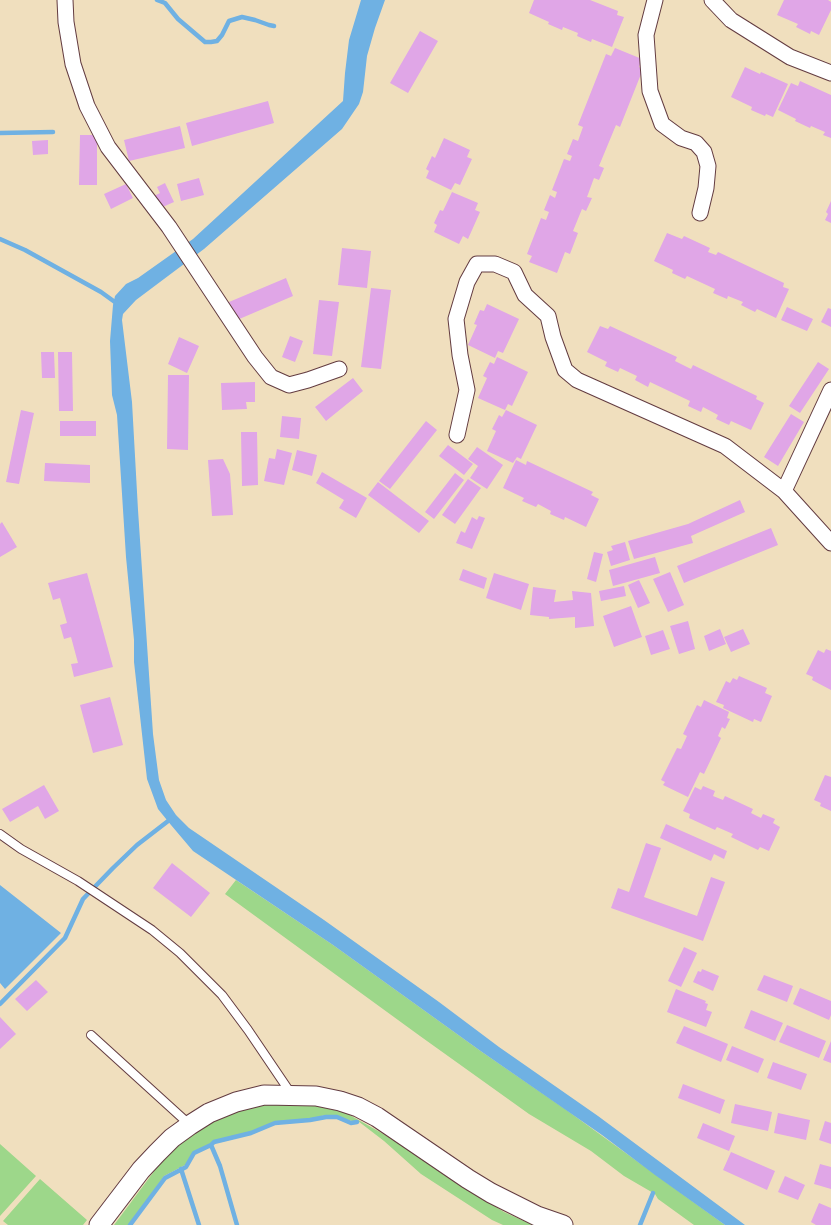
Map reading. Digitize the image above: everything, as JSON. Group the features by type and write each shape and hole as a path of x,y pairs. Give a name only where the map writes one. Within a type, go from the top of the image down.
{"street":[{"path":"65,0 66,22 73,64 87,106 108,147 169,227 255,357 272,377 289,385 339,369"},
{"path":"655,0 646,35 650,91 662,124 681,138 696,143 704,152 708,166 706,188 700,213"},
{"path":"712,0 731,20 790,57 831,73"},
{"path":"458,435 467,390 460,355 456,319 467,282 477,264 495,264 514,272 524,295 548,316 553,337 565,370 577,380 726,446 784,491 831,543"},
{"path":"784,491 831,390"},
{"path":"100,1225 141,1170 156,1153 172,1138 190,1125 209,1113 236,1102 264,1095 292,1095 316,1096 340,1101 358,1107 377,1117 468,1180 485,1190 537,1216 563,1225"}],"lane":[{"path":"0,834 21,850 78,881 152,930 180,953 222,995 248,1030 292,1095"},
{"path":"90,1035 190,1125"}],"green space":[{"path":"236,880 333,945 482,1052 565,1109 725,1225 694,1225 658,1199 655,1194 624,1176 591,1151 529,1114 225,894"},
{"path":"309,1104 346,1113 387,1136 504,1212 533,1225 503,1225 492,1220 421,1174 384,1141 358,1121 325,1115 310,1119 274,1122 250,1132 213,1142 194,1152 185,1165 164,1176 129,1225 114,1225 158,1166 180,1142 200,1126 245,1109 264,1105"},
{"path":"0,1144 36,1176 0,1216"},
{"path":"40,1179 87,1220 83,1225 8,1225 3,1221"}],"water":[{"path":"361,0 385,0 367,56 363,92 359,104 342,129 204,249 136,300 123,314 122,320 132,402 153,734 159,780 166,800 176,815 189,828 324,920 439,1002 499,1047 598,1116 745,1225 725,1225 602,1135 482,1052 333,945 193,851 158,809 147,779 134,662 134,640 126,557 117,415 112,395 110,341 115,296 126,284 138,278 193,239 343,101 349,40"},
{"path":"0,885 61,933 5,989 0,983"}],"building":[{"path":"534,0 590,0 618,11 617,15 624,17 612,47 592,39 591,42 577,36 578,33 563,27 562,30 529,13"},
{"path":"784,0 828,0 831,2 831,10 819,35 811,31 810,34 796,27 798,24 777,15"},
{"path":"420,31 438,41 408,93 390,83"},
{"path":"615,48 642,59 639,67 643,69 620,127 616,125 599,166 604,168 599,180 594,178 587,197 592,198 586,211 582,209 573,231 578,233 570,254 565,252 557,273 529,262 532,256 527,254 541,218 546,220 549,212 544,210 550,195 555,198 557,192 552,190 564,159 570,161 572,156 567,154 573,139 578,141 583,127 578,125 606,54 611,56"},
{"path":"745,67 760,74 761,72 788,84 773,117 766,114 765,116 751,110 752,107 731,97"},
{"path":"800,81 831,95 831,138 823,135 825,132 811,126 810,128 795,121 796,119 778,110 791,83 798,86"},
{"path":"268,101 274,123 192,146 186,123"},
{"path":"180,126 185,148 129,161 124,140"},
{"path":"80,135 97,135 97,185 79,185"},
{"path":"444,138 470,150 467,157 472,159 460,185 455,183 451,190 426,178 429,171 426,169 432,156 435,158"},
{"path":"48,140 48,154 33,155 32,141"},
{"path":"199,178 204,195 181,201 177,184"},
{"path":"165,183 174,202 158,209 152,197 160,193 157,187"},
{"path":"126,184 133,198 111,209 104,194"},
{"path":"452,192 478,203 475,210 480,212 468,239 463,236 459,244 434,232 437,225 434,223 440,210 443,211"},
{"path":"831,201 831,223 825,220 828,214 826,212"},
{"path":"667,233 682,239 684,236 710,248 708,252 716,255 718,252 784,283 783,287 789,289 776,318 757,309 755,312 741,305 743,302 728,296 727,299 713,293 715,289 687,276 685,279 672,273 673,270 654,261"},
{"path":"342,248 371,251 367,288 338,285"},
{"path":"286,278 293,296 237,320 229,302"},
{"path":"371,288 391,290 381,369 361,367"},
{"path":"319,300 339,302 332,356 313,354"},
{"path":"487,304 519,319 503,353 498,351 495,358 468,345 477,325 474,324 480,310 484,311"},
{"path":"787,307 813,319 807,331 781,320"},
{"path":"828,308 831,309 831,327 821,322"},
{"path":"600,326 608,329 610,326 677,357 675,361 691,369 693,365 757,396 756,399 764,403 751,430 731,421 729,425 716,419 718,415 703,407 701,412 688,406 690,401 650,382 648,387 635,380 637,376 620,368 618,372 605,366 607,362 587,352"},
{"path":"290,336 303,341 295,362 282,357"},
{"path":"179,337 199,346 187,373 168,364"},
{"path":"41,352 54,352 55,378 42,378"},
{"path":"58,352 72,352 73,411 59,411"},
{"path":"497,357 528,372 512,406 508,404 505,410 478,398 487,378 483,376 490,362 494,364"},
{"path":"818,362 829,369 800,413 789,406"},
{"path":"168,375 189,375 188,450 167,449"},
{"path":"353,378 363,391 326,421 315,407"},
{"path":"255,382 255,402 246,402 247,409 222,410 221,383"},
{"path":"21,410 34,413 19,484 6,482"},
{"path":"506,410 537,425 521,459 517,457 513,463 487,451 496,431 492,429 499,415 502,417"},
{"path":"791,414 804,422 778,466 764,457"},
{"path":"282,416 301,418 299,439 280,437"},
{"path":"60,421 96,421 96,436 60,436"},
{"path":"426,421 437,430 390,489 379,481"},
{"path":"241,432 257,432 258,485 242,486"},
{"path":"448,445 473,464 464,475 439,456"},
{"path":"477,447 503,465 487,489 470,478 478,466 468,459"},
{"path":"277,449 292,453 284,485 264,481 269,458 275,459"},
{"path":"297,450 317,455 312,476 292,470"},
{"path":"223,459 230,474 233,515 212,516 208,460"},
{"path":"516,460 526,465 527,461 593,492 591,495 599,499 586,527 565,517 564,520 550,514 551,511 538,504 536,507 522,501 524,498 503,488"},
{"path":"45,463 90,465 90,483 44,481"},
{"path":"322,472 367,498 356,518 339,508 344,500 316,483"},
{"path":"455,473 464,480 434,519 425,512"},
{"path":"468,479 481,488 455,524 442,515"},
{"path":"378,482 429,521 419,533 368,495"},
{"path":"740,500 745,512 691,536 693,543 634,559 628,541 688,524"},
{"path":"479,516 485,518 472,549 456,543 461,531 465,533 472,517 477,520"},
{"path":"2,522 17,547 0,557 0,524"},
{"path":"771,528 778,545 684,583 677,566"},
{"path":"625,542 630,560 611,566 607,552 613,550 611,546"},
{"path":"594,552 603,554 596,582 587,579"},
{"path":"655,557 660,573 613,586 609,570"},
{"path":"463,569 487,578 484,589 459,580"},
{"path":"670,572 684,605 668,612 653,579"},
{"path":"87,573 113,667 74,677 71,664 78,663 71,637 64,639 60,625 67,623 60,598 53,600 48,583"},
{"path":"494,573 529,584 521,610 486,598"},
{"path":"639,580 650,603 638,608 628,585"},
{"path":"624,586 626,596 601,601 599,591"},
{"path":"533,587 556,590 554,602 573,600 572,591 591,593 594,626 575,628 575,617 549,619 549,617 530,615"},
{"path":"631,606 642,637 614,647 603,616"},
{"path":"688,621 695,649 679,654 670,626"},
{"path":"720,629 726,644 709,651 704,636"},
{"path":"743,629 750,644 731,652 724,637"},
{"path":"663,630 670,649 651,655 645,636"},
{"path":"826,649 831,651 831,690 812,680 813,677 806,674 818,650 824,653"},
{"path":"739,676 767,688 765,693 772,696 761,722 754,719 753,722 723,708 724,705 716,702 726,681 730,683 733,678 737,680"},
{"path":"110,697 123,745 93,753 80,705"},
{"path":"704,700 729,712 727,718 730,719 725,729 722,727 718,736 721,738 704,774 700,772 688,797 663,785 665,782 661,780 677,748 681,749 687,736 683,734 697,705 701,707"},
{"path":"825,775 831,777 831,811 820,806 821,803 814,800"},
{"path":"44,785 59,811 45,819 38,806 10,822 2,809"},
{"path":"703,786 715,791 713,796 723,800 725,796 753,809 751,813 761,818 763,814 775,819 773,823 780,827 769,851 760,847 758,850 731,837 733,834 717,827 715,830 689,818 690,814 683,811 695,787 701,790"},
{"path":"666,824 727,851 724,859 714,854 711,861 660,838"},
{"path":"646,843 661,848 644,897 697,916 711,877 725,882 703,941 611,908 618,888 629,892"},
{"path":"172,863 210,893 191,917 153,888"},
{"path":"684,947 697,953 681,987 668,981"},
{"path":"702,969 719,976 713,991 693,982 698,971 701,972"},
{"path":"764,975 793,986 787,1002 757,990"},
{"path":"36,980 48,992 27,1011 15,999"},
{"path":"800,988 831,1001 831,1015 829,1020 793,1004"},
{"path":"676,989 706,1001 705,1003 708,1004 706,1010 712,1012 706,1027 667,1012"},
{"path":"751,1010 783,1023 775,1041 744,1028"},
{"path":"0,1017 16,1034 0,1049"},
{"path":"787,1025 826,1041 819,1058 779,1042"},
{"path":"684,1026 728,1044 721,1062 676,1043"},
{"path":"831,1041 831,1063 823,1060"},
{"path":"732,1046 764,1059 758,1073 726,1060"},
{"path":"773,1062 807,1074 801,1090 767,1078"},
{"path":"683,1084 725,1100 720,1114 678,1098"},
{"path":"735,1104 772,1112 768,1131 731,1123"},
{"path":"778,1113 810,1120 806,1140 774,1133"},
{"path":"825,1121 831,1123 831,1144 819,1140"},
{"path":"703,1123 735,1136 729,1151 697,1138"},
{"path":"731,1152 775,1171 767,1190 723,1170"},
{"path":"820,1164 831,1167 831,1189 814,1184"},
{"path":"785,1176 805,1185 798,1200 778,1192"},
{"path":"819,1203 831,1208 831,1225 816,1225 811,1222"}],"waterway":[{"path":"157,0 165,3 178,19 205,42 217,41 222,35 229,21 242,17 274,26"},
{"path":"0,133 53,132"},
{"path":"0,239 25,250 101,292 119,305"},
{"path":"0,1004 65,938 83,899 137,845 172,818"},
{"path":"130,1225 165,1178 186,1167 194,1153 214,1142 251,1133 275,1123 326,1117 337,1117 351,1123 357,1122"},
{"path":"211,1145 220,1166 237,1225"},
{"path":"181,1169 199,1225"},
{"path":"640,1225 653,1193"}]}
